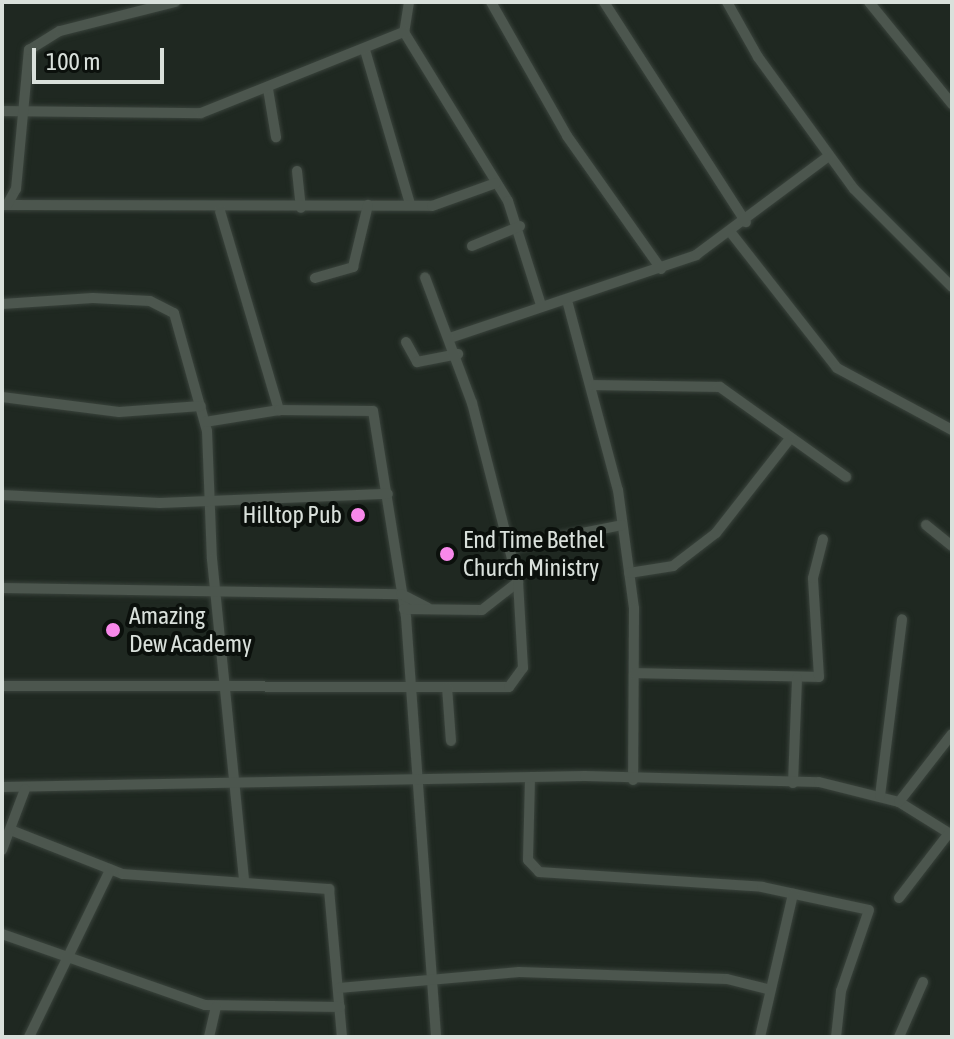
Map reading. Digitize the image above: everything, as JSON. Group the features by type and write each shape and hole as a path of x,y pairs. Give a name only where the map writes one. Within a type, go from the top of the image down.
{"street":[{"path":"5,205 16,189 25,111 26,56 47,35 175,2"},
{"path":"409,2 404,32 520,226 541,305"},
{"path":"491,2 567,136 661,269"},
{"path":"604,2 746,222"},
{"path":"727,2 829,156 952,287"},
{"path":"869,2 951,100"},
{"path":"2,111 172,117 268,89 404,32"},
{"path":"365,50 410,204"},
{"path":"268,89 276,137"},
{"path":"450,338 541,305 568,304 661,269 732,234 829,156"},
{"path":"297,171 301,208"},
{"path":"5,205 220,211 450,204 496,183"},
{"path":"16,189 35,205"},
{"path":"315,278 353,267 368,205"},
{"path":"220,211 279,410"},
{"path":"472,246 520,226"},
{"path":"732,234 837,368 952,430"},
{"path":"2,686 447,687 518,680 518,582 511,547 458,354 425,277"},
{"path":"2,304 93,298 164,304 174,313 205,422 226,687 240,782 244,880"},
{"path":"568,304 594,385 629,573 635,673 633,780"},
{"path":"406,342 417,362 458,354"},
{"path":"594,385 720,387 789,440 846,477"},
{"path":"2,397 119,412 201,406"},
{"path":"205,422 279,410 370,408 388,494 404,609 407,686 436,1037"},
{"path":"629,573 673,566 716,533 789,440"},
{"path":"2,495 160,503 210,497 388,494"},
{"path":"511,547 622,525"},
{"path":"926,525 952,546"},
{"path":"635,673 797,678 821,673 813,578 823,539"},
{"path":"404,609 482,610 518,582"},
{"path":"2,588 401,594 431,610"},
{"path":"880,796 902,619"},
{"path":"793,783 797,678"},
{"path":"447,687 451,741"},
{"path":"899,802 952,734"},
{"path":"530,778 528,860 539,872 793,894 869,910 841,991 836,1037"},
{"path":"2,787 530,778 793,783 880,796 899,802 951,834 899,898"},
{"path":"2,850 13,831 25,789"},
{"path":"13,831 110,870 329,889 342,1037"},
{"path":"29,1037 70,962 110,870"},
{"path":"760,1037 767,989 793,894"},
{"path":"2,934 70,962 216,1007 340,1007"},
{"path":"339,988 431,984 519,972 606,972 727,979 767,989"},
{"path":"899,1037 923,982"},
{"path":"209,1037 216,1007"}],"place":[{"name":"Hilltop Pub","path":"358,515"},
{"name":"End Time Bethel Church Ministry","path":"447,554"},
{"name":"Amazing Dew Academy","path":"113,630"}]}
